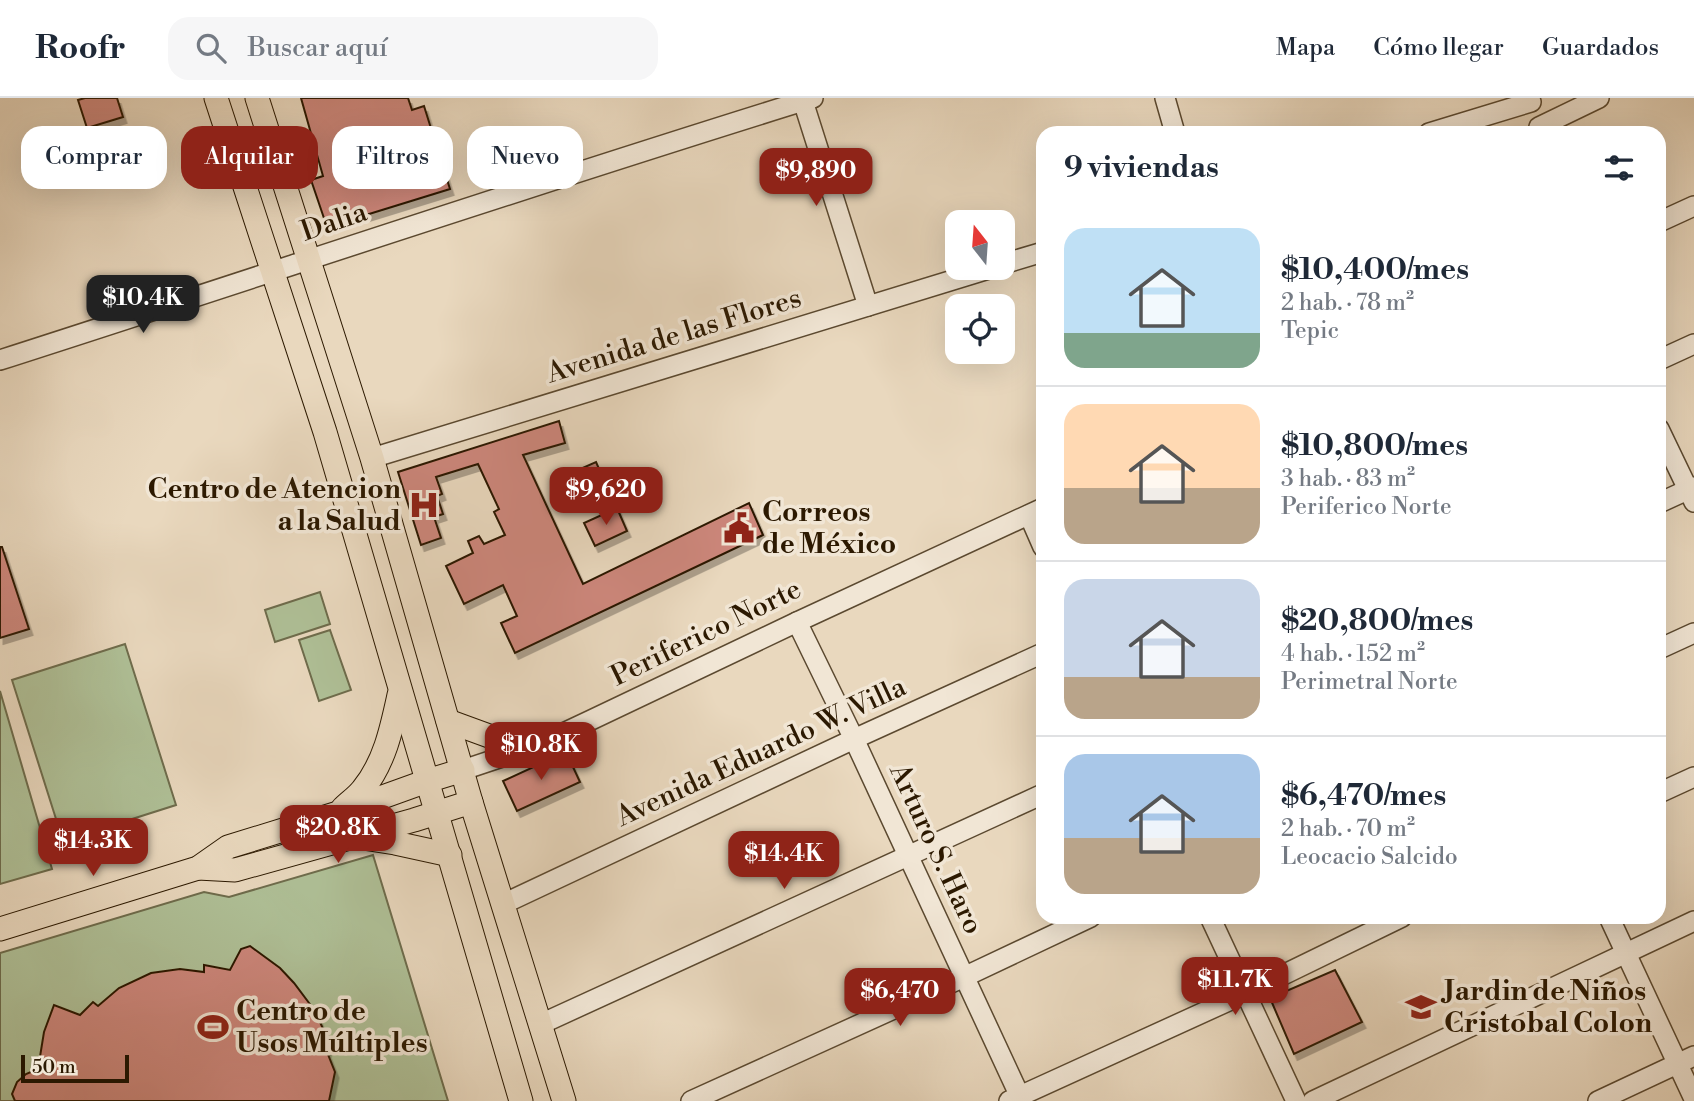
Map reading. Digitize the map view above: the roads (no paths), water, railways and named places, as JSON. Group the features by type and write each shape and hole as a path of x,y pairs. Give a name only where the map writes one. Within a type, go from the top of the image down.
{"main road":[{"path":"216,98 325,432 521,1101"},
{"path":"257,98 372,458 471,802 564,1101"},
{"path":"402,698 440,695"},
{"path":"338,813 363,789 380,761 402,698"},
{"path":"447,720 500,740 538,744"},
{"name":"Periferico Norte","path":"198,868 228,847 463,771"},
{"path":"0,929 198,868 235,870 471,802"},
{"path":"356,837 450,855"}],"street":[{"path":"1165,98 1173,126"},
{"path":"1547,126 1599,98"},
{"name":"Dalia","path":"0,360 806,99"},
{"path":"806,99 868,306"},
{"path":"1451,126 1531,100 1539,126"},
{"path":"1666,219 1694,206"},
{"path":"1015,260 1036,254"},
{"name":"Avenida de las Flores","path":"372,458 953,280"},
{"path":"1666,357 1694,344"},
{"path":"1666,443 1692,493 1666,501"},
{"name":"Periferico Norte","path":"463,771 589,722 1036,511"},
{"name":"Arturo S. Haro","path":"797,622 964,977 1017,1099"},
{"path":"1666,646 1694,633"},
{"name":"Avenida Eduardo W. Villa","path":"503,904 1036,656"},
{"path":"1666,790 1694,777"},
{"path":"541,1024 1036,797"},
{"path":"1312,1101 1694,921"},
{"path":"691,1101 1076,924"},
{"path":"1213,924 1296,1101"},
{"path":"1017,1099 1388,924"},
{"path":"1612,924 1686,1060 1694,1099"},
{"path":"1598,1101 1686,1060"}],"place":[{"name":"Centro de Atencion a la Salud","path":"424,505"},
{"name":"Correos de México","path":"739,528"},
{"name":"Jardin de Niños Cristobal Colon","path":"1421,1007"},
{"name":"Centro de Usos Múltiples","path":"213,1027"}]}
